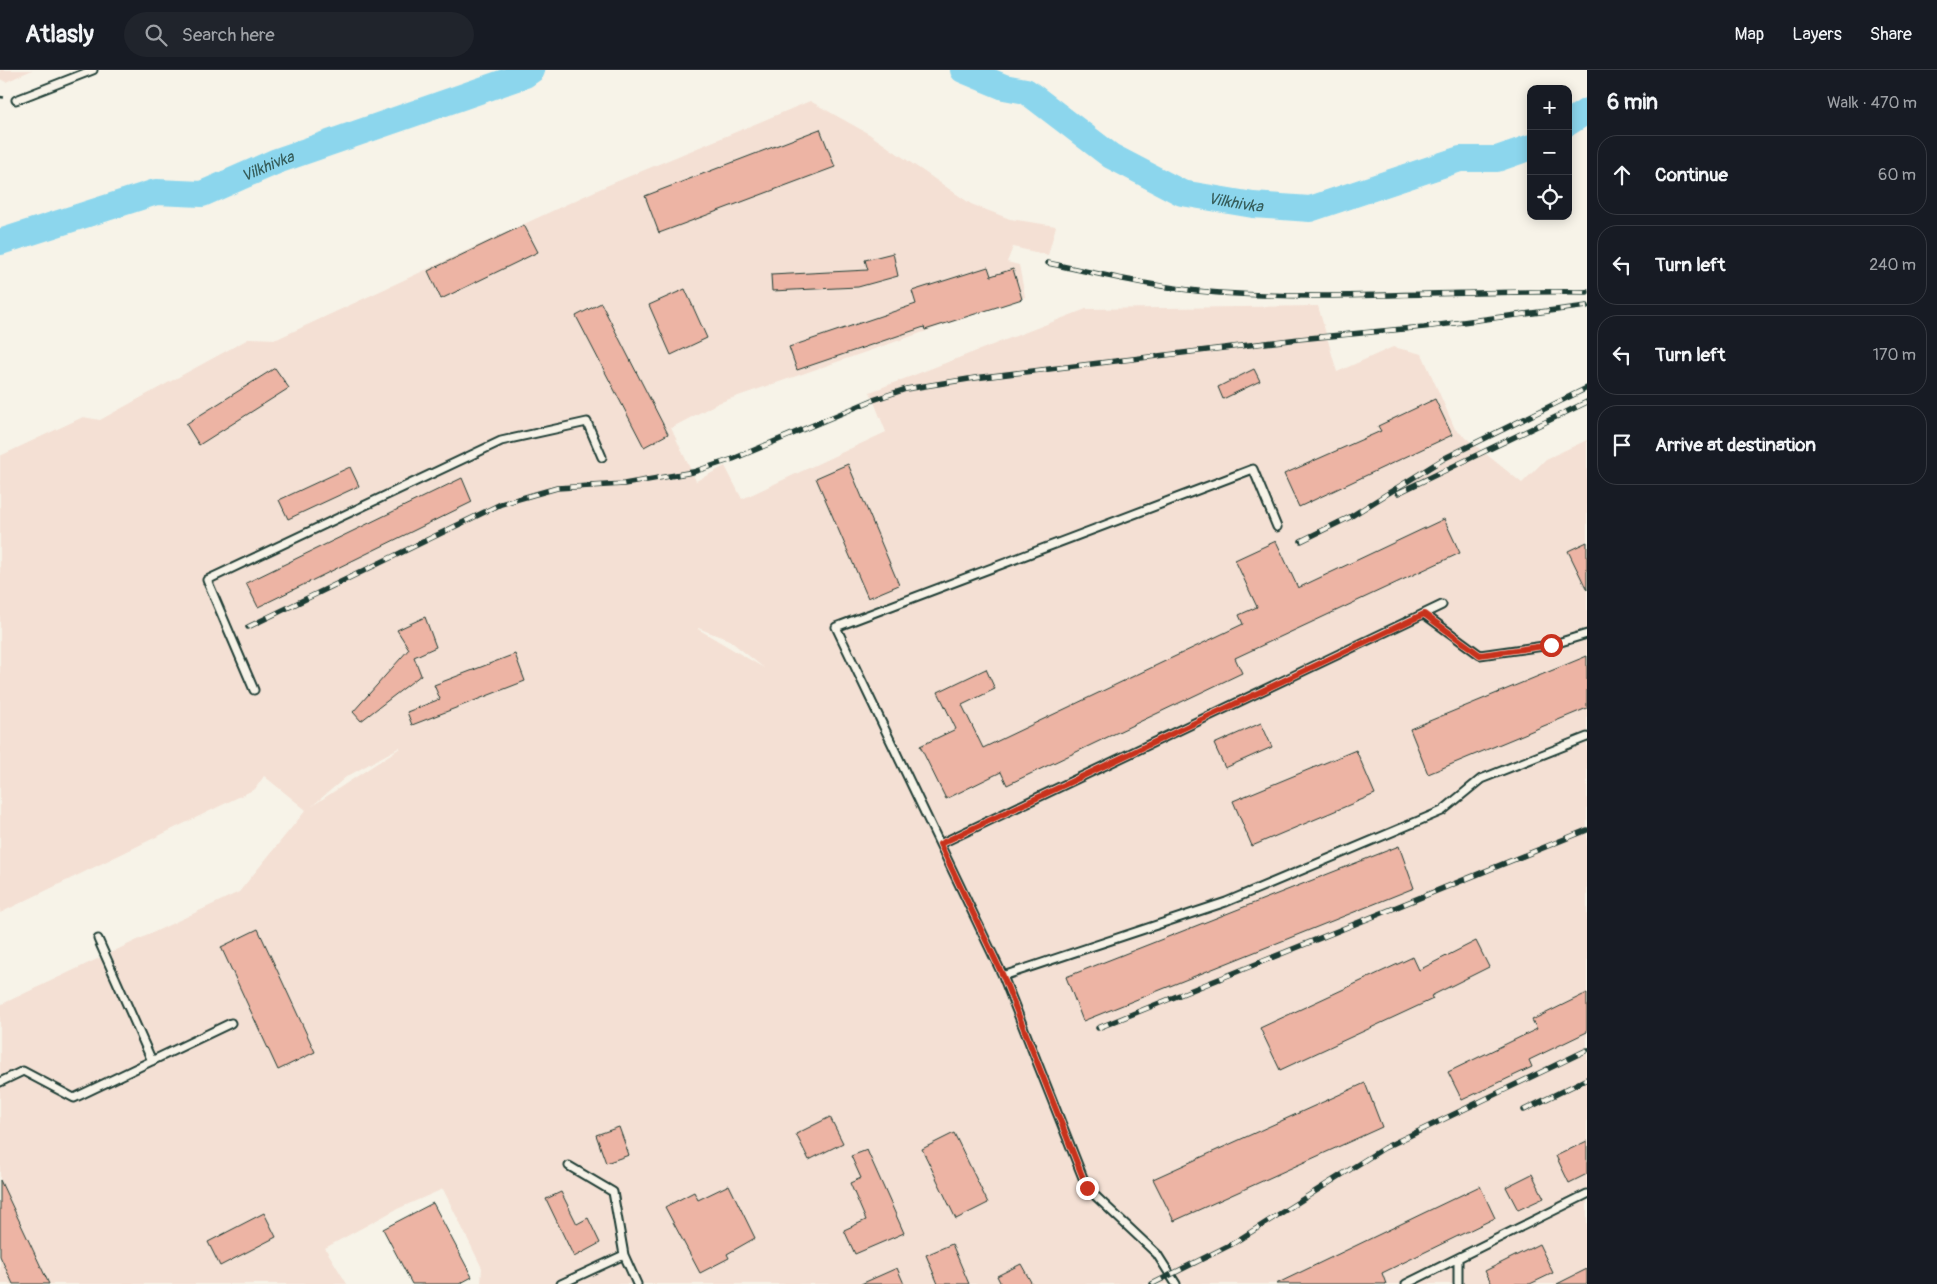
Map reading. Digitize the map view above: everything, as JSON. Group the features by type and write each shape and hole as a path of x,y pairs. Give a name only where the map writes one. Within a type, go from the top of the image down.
{"lane":[{"path":"16,100 93,70"},
{"path":"254,690 207,580 501,441 587,422 602,457"},
{"path":"1176,1284 1157,1254 1087,1188 1003,976 836,627 1252,468 1277,527"},
{"path":"940,844 1442,605"},
{"path":"1424,614 1480,655 1551,645 1587,634"},
{"path":"1003,976 1226,902 1442,811 1481,779 1587,737"},
{"path":"98,939 152,1061"},
{"path":"0,1082 23,1071 74,1098 231,1023"},
{"path":"569,1166 613,1192 624,1255 637,1284"},
{"path":"1406,1284 1587,1194"},
{"path":"561,1284 624,1255"},
{"path":"1458,1258 1458,1284"}],"shaded area":[{"path":"0,70 32,70 6,82 0,79"},
{"path":"810,101 869,134 971,204 1010,219 1056,226 1048,255 1013,247 1007,262 1019,265 1025,297 718,403 671,428 696,481 725,466 742,499 886,432 870,392 1086,309 1318,306 1337,372 1393,347 1422,354 1455,429 1522,483 1546,459 1587,440 1587,1284 481,1284 482,1268 443,1189 395,1210 325,1248 347,1284 0,1284 0,1005 239,892 306,810 264,776 255,789 0,913 0,456 83,417 100,420 250,338 277,339 606,186","holes":["698,629 729,640 764,668","400,748 312,806 346,777"]}],"building":[{"path":"820,129 835,167 659,233 645,196"},
{"path":"524,225 538,252 441,299 428,271"},
{"path":"893,253 898,276 858,287 772,291 771,275 868,270 865,260"},
{"path":"988,267 991,276 1013,269 1022,299 925,330 924,327 797,370 789,347 916,304 912,291"},
{"path":"685,289 707,338 671,355 649,305"},
{"path":"601,303 668,434 644,447 576,316"},
{"path":"275,368 289,388 199,445 186,424"},
{"path":"1254,369 1260,381 1223,399 1218,387"},
{"path":"1435,399 1452,435 1299,507 1284,474 1381,431 1378,426"},
{"path":"848,464 899,585 868,598 816,478"},
{"path":"350,467 359,486 288,519 279,500"},
{"path":"462,478 472,502 258,607 246,583"},
{"path":"1444,519 1460,553 1235,658 1242,673 1007,785 1001,772 946,799 920,746 956,729 938,692 986,669 995,689 962,705 983,748 1243,624 1239,615 1257,607 1235,560 1276,541 1298,588"},
{"path":"1587,542 1587,590 1568,551"},
{"path":"425,617 436,647 414,657 421,675 361,721 353,712 409,649 397,630"},
{"path":"515,654 525,681 412,725 407,712 440,699 434,685"},
{"path":"1587,656 1587,708 1428,774 1410,729"},
{"path":"1261,723 1272,747 1225,768 1214,744"},
{"path":"1356,750 1375,794 1252,846 1233,801"},
{"path":"1399,846 1414,888 1083,1021 1066,977"},
{"path":"258,929 315,1052 278,1070 221,947"},
{"path":"1476,941 1489,967 1431,996 1433,999 1280,1070 1260,1028 1413,957 1419,970"},
{"path":"1587,993 1587,1032 1529,1060 1532,1067 1462,1100 1448,1072 1537,1029 1532,1020"},
{"path":"1365,1083 1382,1127 1174,1221 1153,1179"},
{"path":"830,1117 843,1143 809,1160 796,1134"},
{"path":"619,1127 629,1155 606,1163 596,1135"},
{"path":"954,1133 988,1203 956,1219 922,1149"},
{"path":"1587,1141 1587,1174 1569,1183 1556,1156"},
{"path":"867,1150 904,1233 855,1254 844,1230 866,1220 850,1183 861,1178 851,1156"},
{"path":"1532,1174 1544,1198 1518,1210 1506,1187"},
{"path":"0,1180 49,1284 13,1284 0,1256"},
{"path":"729,1185 755,1238 727,1254 729,1258 700,1273 665,1207 694,1192 698,1200"},
{"path":"1480,1186 1495,1218 1382,1273 1386,1284 1276,1284"},
{"path":"561,1192 577,1224 588,1218 600,1243 574,1257 546,1199"},
{"path":"433,1203 472,1277 459,1284 412,1284 383,1229"},
{"path":"264,1213 276,1237 220,1266 208,1242"},
{"path":"952,1244 969,1284 938,1284 926,1255"},
{"path":"1539,1244 1553,1273 1530,1284 1492,1284 1485,1271"},
{"path":"1021,1264 1032,1284 1001,1284 997,1276"},
{"path":"897,1268 904,1284 861,1284"},
{"path":"1587,1269 1587,1284 1557,1284"}],"waterway":[{"name":"Vilkhivka","path":"0,242 156,192 202,194 277,161 525,75 532,70"},
{"name":"Vilkhivka","path":"963,70 1004,87 1026,91 1111,156 1182,193 1253,205 1310,209 1460,159 1497,159 1527,148"},
{"name":"Vilkhivka","path":"1572,120 1587,111"}],"railway":[{"path":"1048,263 1155,285 1220,293 1358,296 1495,292 1587,292"},
{"path":"248,627 501,504 557,488 624,484 693,472 733,459 873,400 906,389 975,378 1299,339 1424,327 1587,306"},
{"path":"1301,541 1350,517 1445,458 1587,388"},
{"path":"1398,493 1587,402"},
{"path":"1098,1028 1587,830"},
{"path":"1152,1284 1232,1244 1384,1148 1587,1050"},
{"path":"1524,1110 1587,1079"}],"route":[{"path":"1087,1188 1003,976 940,844 1424,614 1480,655 1551,645"}]}
